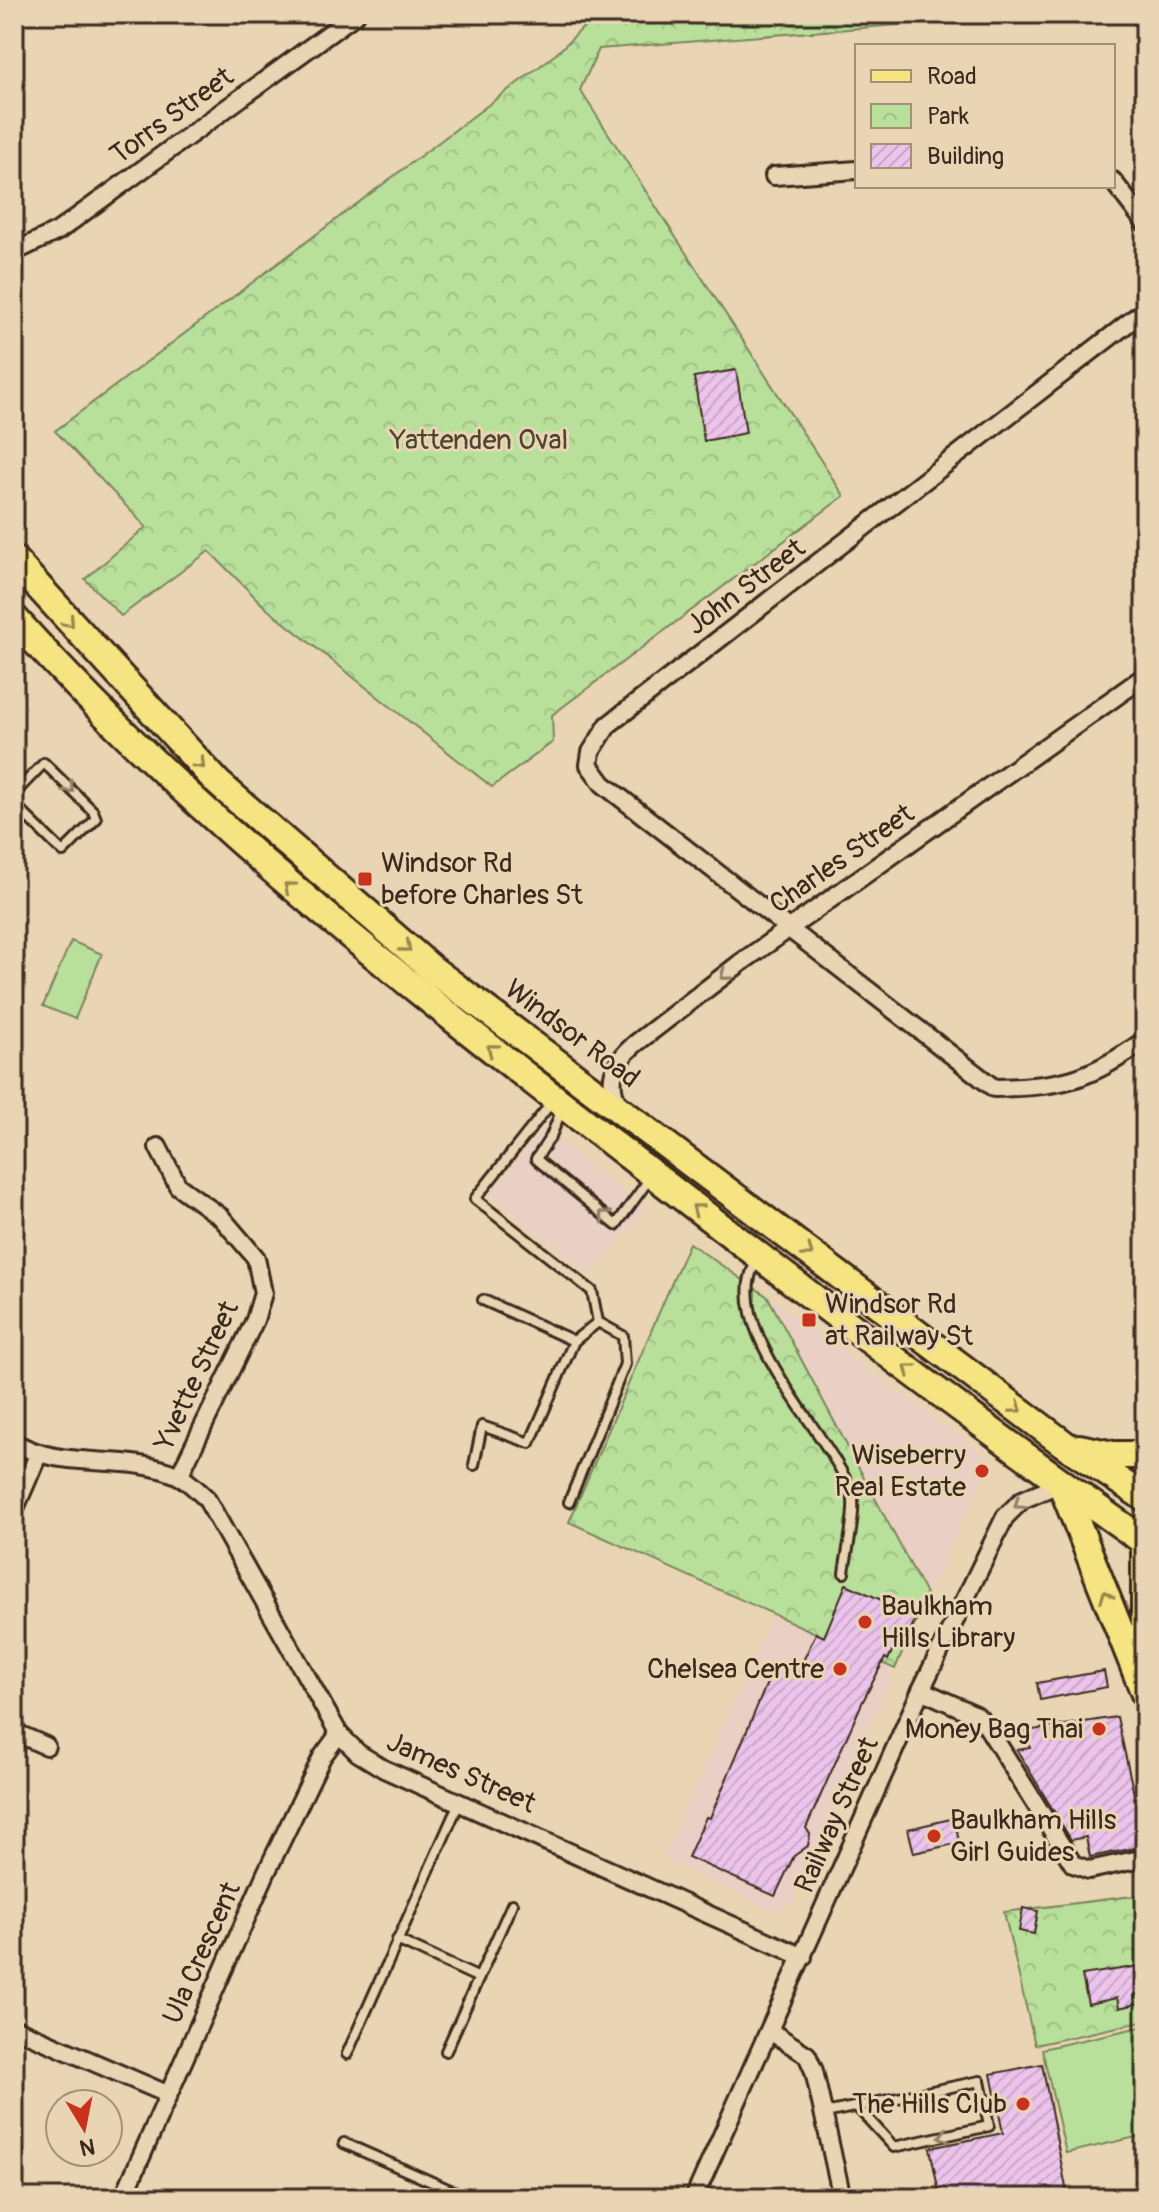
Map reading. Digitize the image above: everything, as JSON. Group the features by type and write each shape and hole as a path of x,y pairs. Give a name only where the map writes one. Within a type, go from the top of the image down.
{"main road":[{"name":"Windsor Road","path":"14,560 155,716 283,843 432,969 1064,1444 1145,1498"},
{"path":"14,618 110,721 254,857 559,1102 759,1257 1061,1483 1145,1541 1145,1662"},
{"path":"1064,1444 1113,1455 1145,1455"},
{"path":"1061,1483 1145,1694"}],"street":[{"name":"Torrs Street","path":"14,252 58,231 356,14"},
{"path":"774,176 855,170"},
{"path":"1115,184 1145,223"},
{"name":"John Street","path":"1145,310 608,725 598,738 589,765 594,776 994,1088 1051,1086 1107,1068 1145,1040"},
{"name":"Charles Street","path":"620,1110 611,1090 612,1074 620,1057 784,925 1145,676"},
{"name":"Yvette Street","path":"158,1147 178,1186 221,1217 256,1258 263,1293 255,1320 179,1476"},
{"path":"14,1442 38,1455 14,1511"},
{"name":"James Street","path":"38,1455 151,1467 179,1476 206,1498 223,1523 339,1734 358,1753 384,1769 803,1957"},
{"name":"Railway Street","path":"694,2198 921,1690 993,1542 1014,1505 1061,1483"},
{"path":"921,1690 976,1715 986,1725 1073,1864 1089,1870 1145,1858"},
{"path":"14,1732 46,1746"},
{"name":"Ula Crescent","path":"123,2198 307,1786 339,1734"},
{"path":"14,2028 167,2094"},
{"path":"770,2031 807,2055 825,2113 842,2198"}],"lane":[{"path":"14,794 44,763 93,811 96,819 63,852 14,804"},
{"path":"559,1102 551,1136 536,1159 616,1225 652,1174"},
{"path":"559,1102 475,1199 592,1291 598,1322 623,1336 625,1364 569,1502"},
{"path":"759,1257 749,1273 747,1290 757,1334 853,1496 844,1573"},
{"path":"483,1300 574,1341"},
{"path":"474,1465 482,1426 530,1443 574,1341 598,1322"},
{"path":"347,2054 459,1801"},
{"path":"446,2051 512,1904"},
{"path":"397,1940 479,1978"},
{"path":"825,2113 980,2081 989,2126 894,2147 858,2108"},
{"path":"344,2143 468,2198"}],"shaded area":[{"path":"543,1129 645,1209 591,1276 489,1195"},
{"path":"768,1297 991,1460 927,1596"},
{"path":"772,1614 895,1669 793,1903 773,1911 663,1860"}],"green space":[{"name":"Yattenden Oval","path":"597,14 927,14 935,22 599,49 580,90 844,496 552,715 553,742 492,787 267,609 209,551 121,616 85,579 146,527 55,431 556,54"},
{"path":"71,941 102,954 75,1019 43,1006"},
{"path":"689,1243 768,1297 927,1596 895,1669 569,1522"},
{"path":"1142,1895 1145,2021 1035,2045 1004,1912"},
{"path":"1145,2026 1145,2135 1066,2153 1042,2049"},
{"path":"1145,2187 1145,2198 1085,2198"}],"building":[{"path":"736,370 746,433 704,441 694,377"},
{"path":"846,1584 917,1616 907,1637 900,1634 862,1703 806,1828 810,1834 808,1846 794,1856 775,1896 688,1857 706,1817 710,1818 775,1664 797,1674 816,1633 824,1637"},
{"path":"1104,1671 1107,1687 1040,1700 1037,1683"},
{"path":"1117,1717 1144,1840 1135,1848 1090,1857 1086,1837 1071,1840 1017,1750 1030,1748 1026,1731"},
{"name":"Baulkham Hills Girl Guides","path":"955,1818 959,1843 914,1853 908,1829"},
{"path":"1023,1908 1038,1911 1034,1934 1019,1931"},
{"path":"1140,1966 1145,1990 1138,1990 1139,1994 1134,1995 1136,2004 1119,2008 1117,1998 1088,2004 1082,1975"},
{"name":"The Hills Club","path":"1042,2064 1068,2198 940,2198 930,2148 1003,2133 991,2074"}],"place":[{"name":"Windsor Rd before Charles St","path":"365,879"},
{"name":"Windsor Rd at Railway St","path":"809,1320"},
{"name":"Wiseberry Real Estate","path":"982,1471"},
{"name":"Baulkham Hills Library","path":"865,1622"},
{"name":"Chelsea Centre","path":"840,1669"},
{"name":"Money Bag Thai","path":"1099,1729"},
{"name":"Baulkham Hills Girl Guides","path":"934,1836"},
{"name":"The Hills Club","path":"1023,2104"}]}
